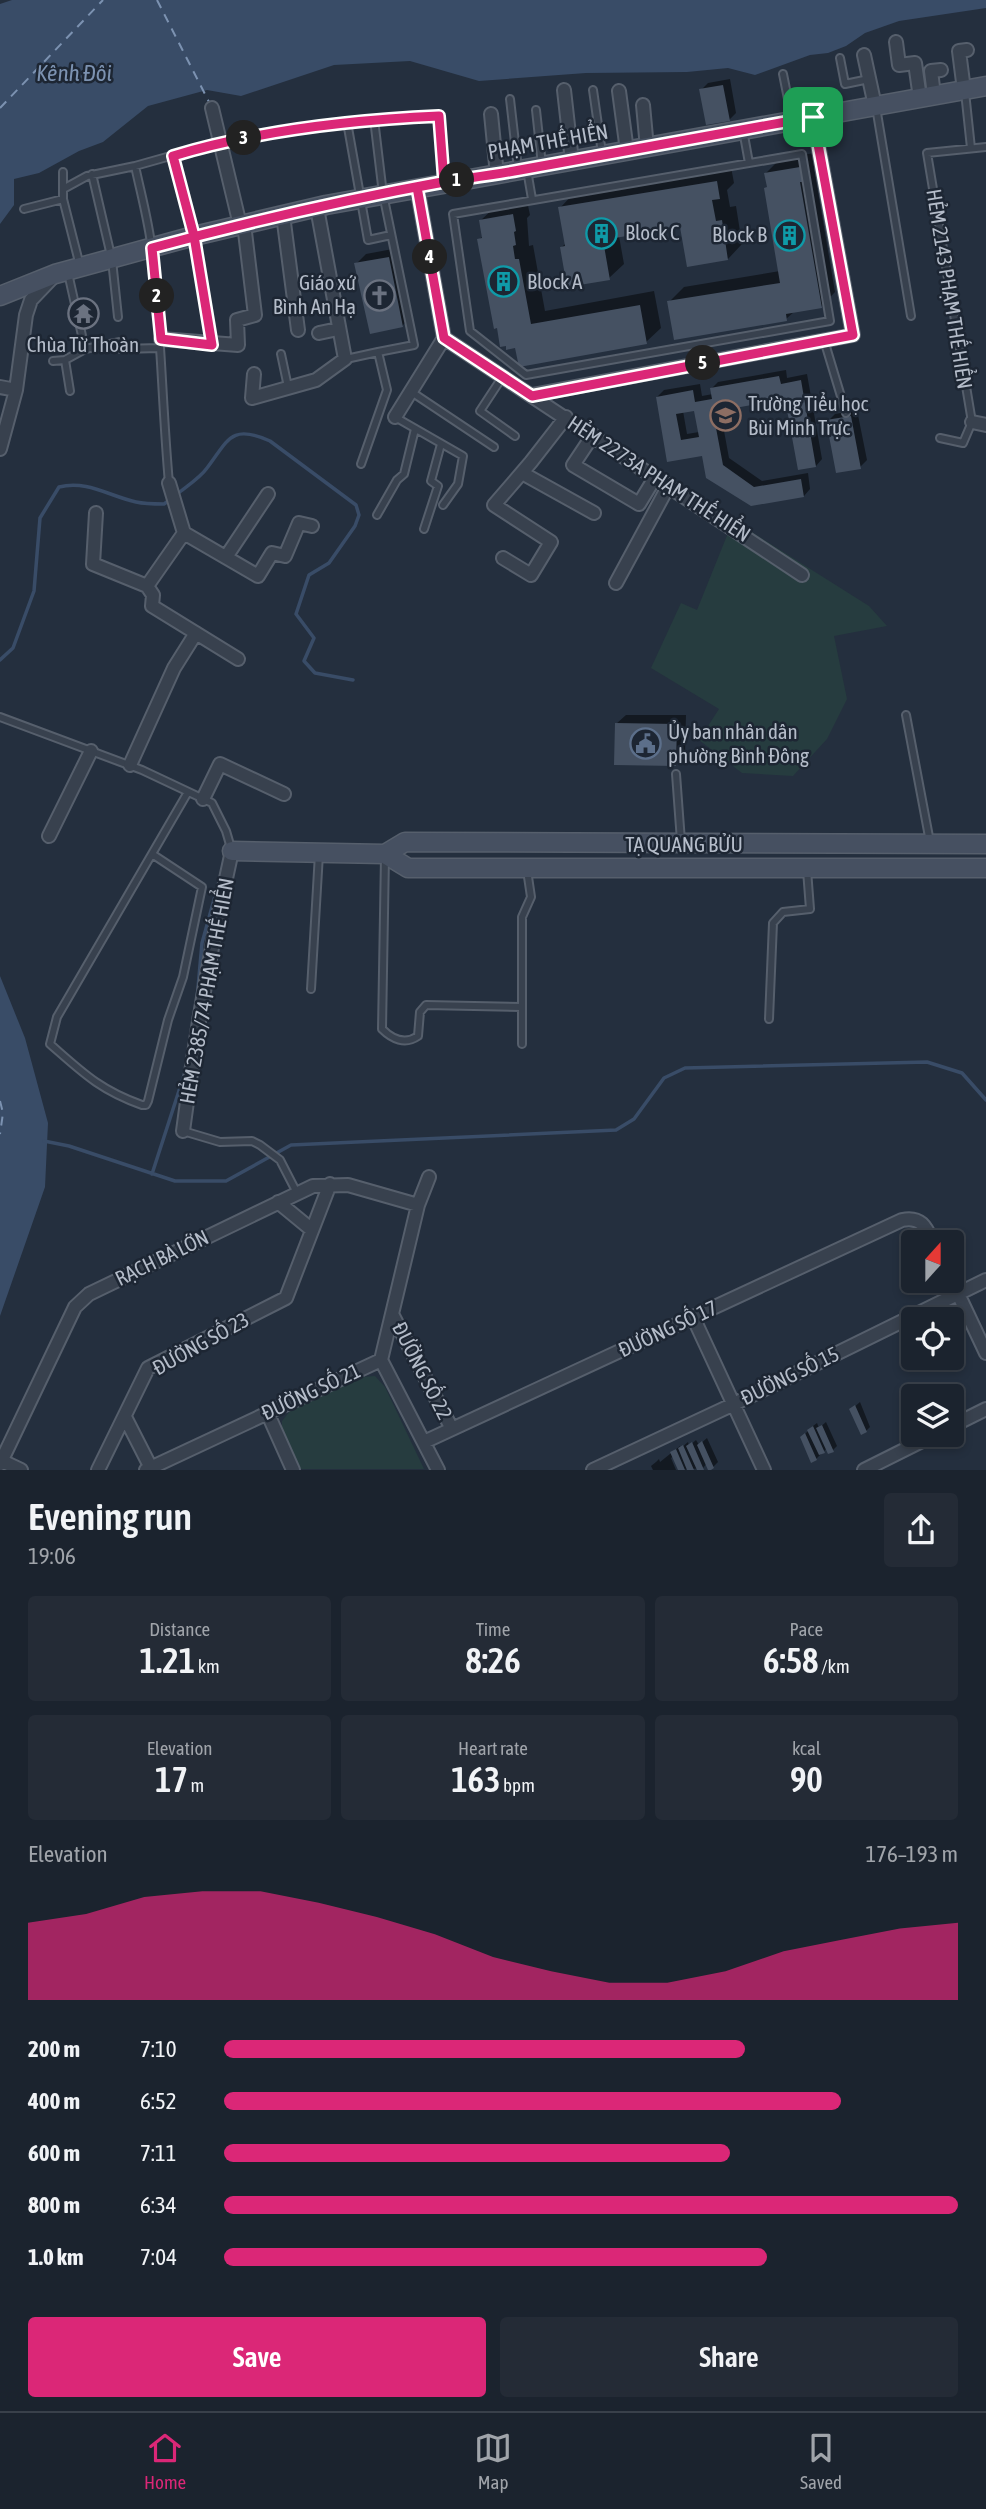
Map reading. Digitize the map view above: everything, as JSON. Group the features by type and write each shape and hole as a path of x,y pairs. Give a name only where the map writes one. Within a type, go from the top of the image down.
{"street":[{"path":"896,42 899,65 915,63 927,97"},
{"path":"964,90 959,51 967,50"},
{"path":"864,55 876,106"},
{"path":"927,97 931,71 941,70"},
{"name":"PHẠM THẾ HIỂN","path":"0,296 67,271 194,236 360,198 986,86"},
{"path":"565,90 572,161"},
{"path":"619,91 627,151"},
{"path":"643,105 647,148"},
{"path":"160,344 238,345 237,320 255,315 242,225 212,108"},
{"path":"491,114 497,175"},
{"path":"532,396 853,335 813,117"},
{"path":"395,417 444,338 417,187"},
{"path":"254,374 252,398 316,380 345,359 317,208"},
{"path":"283,215 298,330"},
{"path":"0,448 16,390 26,315 31,300 67,271"},
{"path":"319,333 338,329"},
{"name":"HẺM 2273A PHẠM THẾ HIỂN","path":"444,338 802,575"},
{"path":"0,387 16,390"},
{"path":"503,558 531,575 551,542 494,505 566,417"},
{"path":"972,422 986,425"},
{"path":"593,435 573,464 639,504 656,477"},
{"path":"522,473 594,513"},
{"path":"169,483 184,533 258,576 272,553 285,556 299,523 312,526"},
{"path":"616,583 669,485"},
{"path":"226,557 268,494"},
{"path":"96,513 93,564 147,586 153,595 152,607 238,659"},
{"path":"147,586 184,533"},
{"path":"130,765 174,668 195,633"},
{"path":"49,836 91,751"},
{"path":"203,799 220,764 284,794"},
{"name":"TẠ QUANG BỬU","path":"385,854 405,842 986,844"},
{"path":"681,843 681,868"},
{"name":"TẠ QUANG BỬU","path":"232,851 385,854 408,868 986,868"},
{"name":"HẺM 2385/74 PHẠM THẾ HIỂN","path":"183,1131 209,959 232,851"},
{"name":"ĐƯỜNG SỐ 21","path":"149,1469 381,1360 418,1205 429,1177"},
{"name":"ĐƯỜNG SỐ 23","path":"98,1469 148,1368 286,1298 330,1184"},
{"name":"RẠCH BÀ LỚN","path":"1,1462 75,1307 89,1294 313,1186 348,1185 418,1205"},
{"path":"278,1202 312,1230"},
{"name":"ĐƯỜNG SỐ 17","path":"424,1442 902,1220 912,1218 923,1223 927,1230"},
{"name":"ĐƯỜNG SỐ 15","path":"593,1469 734,1404 986,1280"},
{"path":"958,1294 986,1353"},
{"name":"ĐƯỜNG SỐ 22","path":"391,1314 452,1429"},
{"path":"694,1317 764,1469"},
{"name":"ĐƯỜNG SỐ 22","path":"381,1360 438,1469"},
{"path":"964,1420 986,1409"},
{"path":"267,1412 293,1469"},
{"path":"125,1416 149,1469"},
{"path":"864,1469 909,1447"},
{"path":"1,1462 21,1469"}],"lane":[{"path":"840,58 845,85 869,79"},
{"path":"783,74 792,121"},
{"path":"593,90 603,155"},
{"path":"964,90 971,148"},
{"path":"510,99 529,169 532,199"},
{"path":"876,106 911,316"},
{"path":"529,169 536,110"},
{"path":"65,188 93,174 135,166 220,142 348,122 439,116 444,182"},
{"path":"345,359 414,345 383,194 374,119"},
{"path":"348,122 368,240 391,235"},
{"path":"743,130 749,163"},
{"name":"HẺM 2143 PHẠM THẾ HIỂN","path":"972,422 927,153 986,147"},
{"path":"802,154 830,321 526,374 470,331 453,214 532,199 802,154"},
{"path":"173,156 194,236 212,345"},
{"path":"135,166 152,248 169,483"},
{"path":"63,172 67,271 85,349"},
{"path":"93,174 112,260 118,317"},
{"path":"24,209 63,199"},
{"path":"824,340 846,413"},
{"path":"52,361 65,360 85,349 120,342 121,349 160,344"},
{"path":"361,464 387,390 378,352"},
{"path":"281,354 289,389"},
{"path":"65,360 70,391"},
{"path":"503,376 480,411 515,436"},
{"path":"410,391 494,447"},
{"path":"395,417 463,456 458,484 443,505"},
{"path":"940,438 963,443 972,422"},
{"path":"377,515 397,480 404,474 415,429"},
{"path":"424,529 438,486 431,481 441,444"},
{"path":"906,715 930,844"},
{"path":"0,717 130,765 212,803 226,831 232,851"},
{"path":"676,774 681,843"},
{"path":"152,854 202,887 184,977 168,1020 148,1101 146,1105 142,1105 114,1095 90,1080 50,1044 57,1017 188,792"},
{"path":"311,989 319,852"},
{"path":"385,854 382,1028 388,1035 411,1041 418,1036 421,1012 426,1005 522,1007"},
{"path":"522,1044 522,917 531,897 527,868"},
{"path":"769,1019 773,923 783,912 810,909 807,868"},
{"path":"183,1131 220,1142 252,1141 260,1145 280,1160 297,1193"}],"green space":[{"path":"744,527 869,606 887,626 834,636 847,699 827,739 793,776 742,773 699,740 719,709 651,668 681,603 697,610 728,533"},
{"path":"375,1376 385,1387 424,1469 298,1469 282,1435 282,1421 290,1411 362,1377"}],"water":[{"name":"Kênh Đôi","path":"12,0 986,0 986,8 899,21 865,33 846,46 828,53 810,55 755,75 728,68 687,72 586,73 479,81 410,61 334,65 241,96 207,90 148,106 103,142 79,151 39,173 14,179 14,205 0,224 0,4"},
{"path":"0,976 25,1038 48,1123 45,1187 0,1316"}],"building":[{"path":"723,85 730,121 706,125 699,89"},
{"name":"Block B","path":"800,167 803,182 800,182 822,308 786,314 787,321 674,340 667,301 780,283 764,188 767,187 764,173"},
{"name":"Block C","path":"717,181 720,199 712,200 716,221 722,220 728,260 687,267 680,227 603,240 610,280 567,287 560,247 565,246 558,207"},
{"name":"Block A","path":"513,214 516,231 516,245 513,246 515,259 519,259 531,324 640,305 647,344 519,367 515,348 506,350 506,346 500,347 497,328 494,329 477,239 482,238 479,220"},
{"name":"Giáo xứ Bình An Hạ","path":"389,257 403,327 370,334 354,263"},
{"path":"779,376 781,384 801,380 816,467 798,470 785,399 713,412 723,465 754,487 801,479 804,497 751,506 706,478 702,456 667,462 656,397 693,390 695,402 712,399 710,388","holes":["694,411 699,437 681,440 676,414"]},
{"path":"851,416 861,469 836,473 826,420"},
{"name":"Ủy ban nhân dân phường Bình Đông","path":"615,723 677,724 676,766 614,765"},
{"path":"855,1405 867,1432 861,1435 849,1409"},
{"path":"822,1425 834,1452 828,1454 816,1428"},
{"path":"813,1426 825,1453 819,1455 807,1430"},
{"path":"805,1433 817,1460 811,1463 800,1437"},
{"path":"702,1441 714,1468 711,1470 708,1470 697,1445"},
{"path":"692,1442 704,1470 697,1470 686,1446"},
{"path":"683,1445 694,1470 687,1470 678,1448"},
{"path":"676,1449 685,1470 678,1470 670,1452"}],"waterway":[{"path":"177,494 201,475 231,438 246,434 270,441 356,505 359,515 355,526 329,563 309,575 296,614 314,638 304,661 315,673 353,680"},
{"path":"0,660 13,648 34,591 40,518 59,487 89,487 143,503 164,504 171,499"},
{"path":"197,999 202,943 220,878"},
{"path":"44,1141 69,1146 175,1181 226,1181 291,1145 616,1130 634,1119 664,1078 685,1068 927,1062 962,1073 986,1100"},
{"path":"152,1174 187,1066"}],"ferry route":[{"path":"0,108 103,0"},
{"path":"157,0 209,102"},
{"path":"0,1101 3,1113 0,1134"}],"place":[{"name":"Block C","path":"602,233"},
{"name":"Block B","path":"790,235"},
{"name":"Block A","path":"504,282"},
{"name":"Giáo xứ Bình An Hạ","path":"379,295"},
{"name":"Chùa Từ Thoàn","path":"83,313"},
{"name":"Trường Tiểu học Bùi Minh Trực","path":"725,416"},
{"name":"Ủy ban nhân dân phường Bình Đông","path":"645,744"}],"route":[{"path":"813,117 497,175 444,182 400,190 283,215 194,236 152,248 161,339 212,345 194,236 173,156 220,142 250,137 374,119 439,116 444,182 417,187 444,338 532,396 853,335 813,117"}]}
